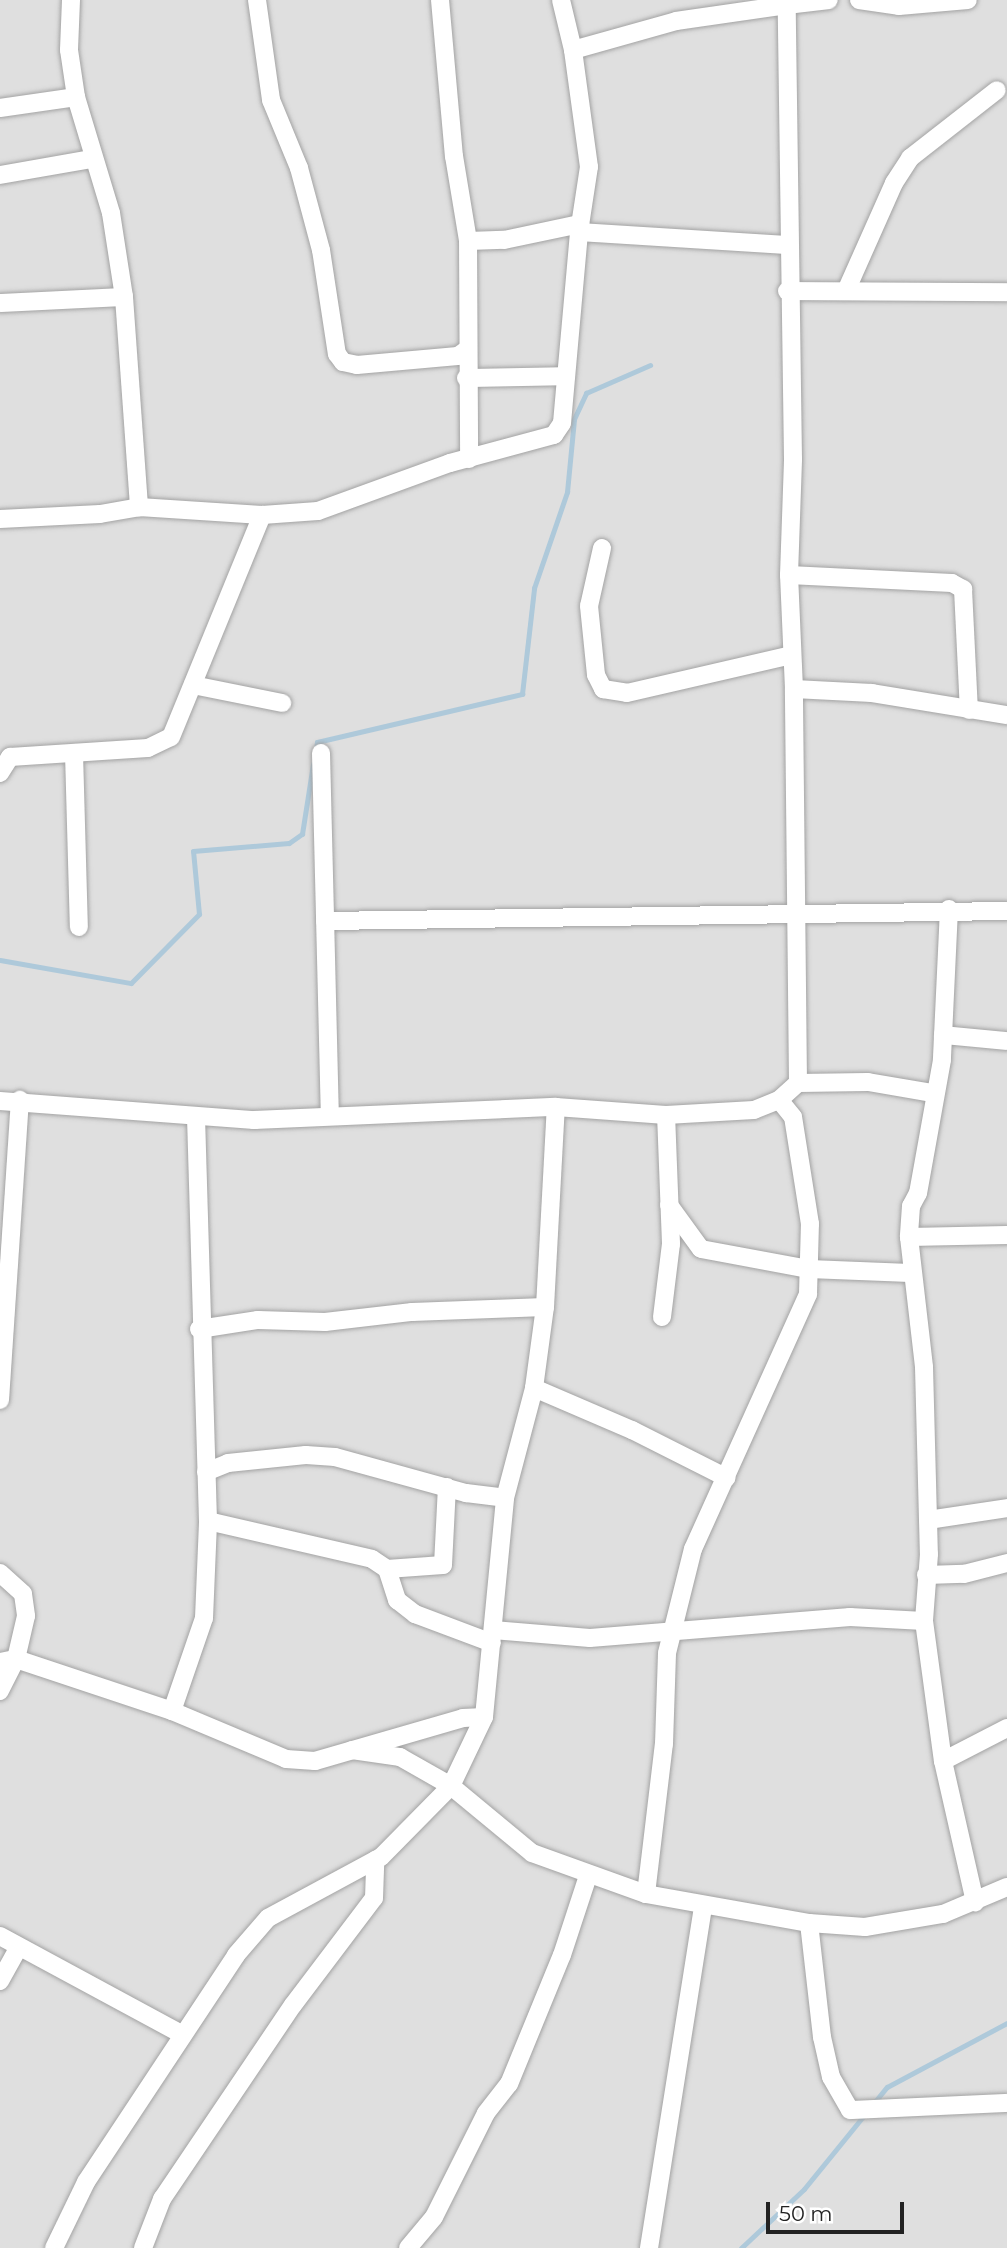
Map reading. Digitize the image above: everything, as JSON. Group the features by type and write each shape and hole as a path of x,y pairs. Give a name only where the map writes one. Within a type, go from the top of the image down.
{"street":[{"path":"72,0 69,50 76,97 91,159 111,213 124,297 139,506"},
{"path":"257,0 271,100 299,168 321,250 337,354 343,362 357,365 458,356 465,351"},
{"path":"440,0 454,156 468,241 465,351 469,459"},
{"path":"0,519 100,514 139,506 262,515 318,512 469,459 554,435 562,423 579,228 589,167 573,50 561,0"},
{"path":"573,50 676,22 829,0"},
{"path":"859,0 899,6 968,0"},
{"path":"787,5 787,291 793,460 789,575 794,689 794,912 798,1083"},
{"path":"846,291 894,183 911,158 997,90"},
{"path":"0,108 76,97"},
{"path":"0,175 91,159"},
{"path":"468,241 503,240 579,228 787,245"},
{"path":"787,291 1006,294"},
{"path":"0,303 124,297"},
{"path":"466,378 566,376"},
{"path":"0,773 10,757 163,743 171,737 262,515"},
{"path":"601,548 589,606 596,675 603,689 627,693 792,655"},
{"path":"789,575 952,583 963,589 970,710"},
{"path":"193,685 282,702"},
{"path":"794,689 872,693 1007,715"},
{"path":"74,753 79,927"},
{"path":"321,754 330,1115"},
{"path":"949,909 943,1035 909,1237 911,1273 924,1367 928,1520 924,1620 943,1760 975,1902"},
{"path":"326,921 949,909 1007,911"},
{"path":"943,1035 1007,1041"},
{"path":"0,1101 20,1100 196,1119 556,1107 666,1115 754,1110 779,1100 798,1083 868,1082 933,1093"},
{"path":"0,1400 20,1100"},
{"path":"646,1894 665,1731 667,1654 694,1549 714,1497 727,1478 808,1294 810,1224 793,1117 779,1100"},
{"path":"54,2248 86,2182 236,1955 268,1917 375,1860 451,1786 484,1717 505,1498 534,1388 545,1307 556,1107"},
{"path":"662,1317 671,1244 666,1115"},
{"path":"172,1710 204,1618 208,1521 199,1329 196,1119"},
{"path":"669,1205 702,1249 809,1269 911,1273"},
{"path":"909,1237 1007,1236"},
{"path":"199,1329 258,1320 325,1322 412,1312 545,1307"},
{"path":"534,1388 632,1430 727,1478"},
{"path":"206,1472 228,1463 306,1455 335,1457 447,1488 505,1498"},
{"path":"208,1521 372,1559 387,1569 443,1565 447,1488"},
{"path":"928,1520 1007,1508"},
{"path":"926,1575 964,1574 1007,1563"},
{"path":"387,1569 397,1600 415,1614 492,1636 590,1638 850,1616 924,1620"},
{"path":"0,1573 23,1594 26,1616 8,1660 0,1691"},
{"path":"8,1660 172,1710 286,1759 315,1761 463,1718 484,1717"},
{"path":"943,1760 1007,1728"},
{"path":"352,1750 400,1757 451,1786 532,1853 588,1876 646,1894 703,1906 810,1923 865,1927 943,1913 975,1902 1007,1886"},
{"path":"143,2248 162,2199 293,2004 374,1898 375,1860"},
{"path":"408,2248 434,2217 485,2113 509,2084 562,1955 588,1876"},
{"path":"649,2248 703,1906"},
{"path":"810,1923 822,2037 831,2077 850,2110 1007,2103"},
{"path":"0,1936 183,2035"},
{"path":"0,1981 19,1947"}],"shaded area":[{"path":"0,0 1007,0 1007,2248 0,2248"}],"waterway":[{"path":"316,751 317,742 522,694 534,588 567,492 574,419 586,393 650,365"},
{"path":"0,960 131,983 199,914 193,851 289,843 302,834 313,764"},
{"path":"873,2104 887,2087 1007,2023"},
{"path":"741,2248 804,2189 865,2114"}]}
